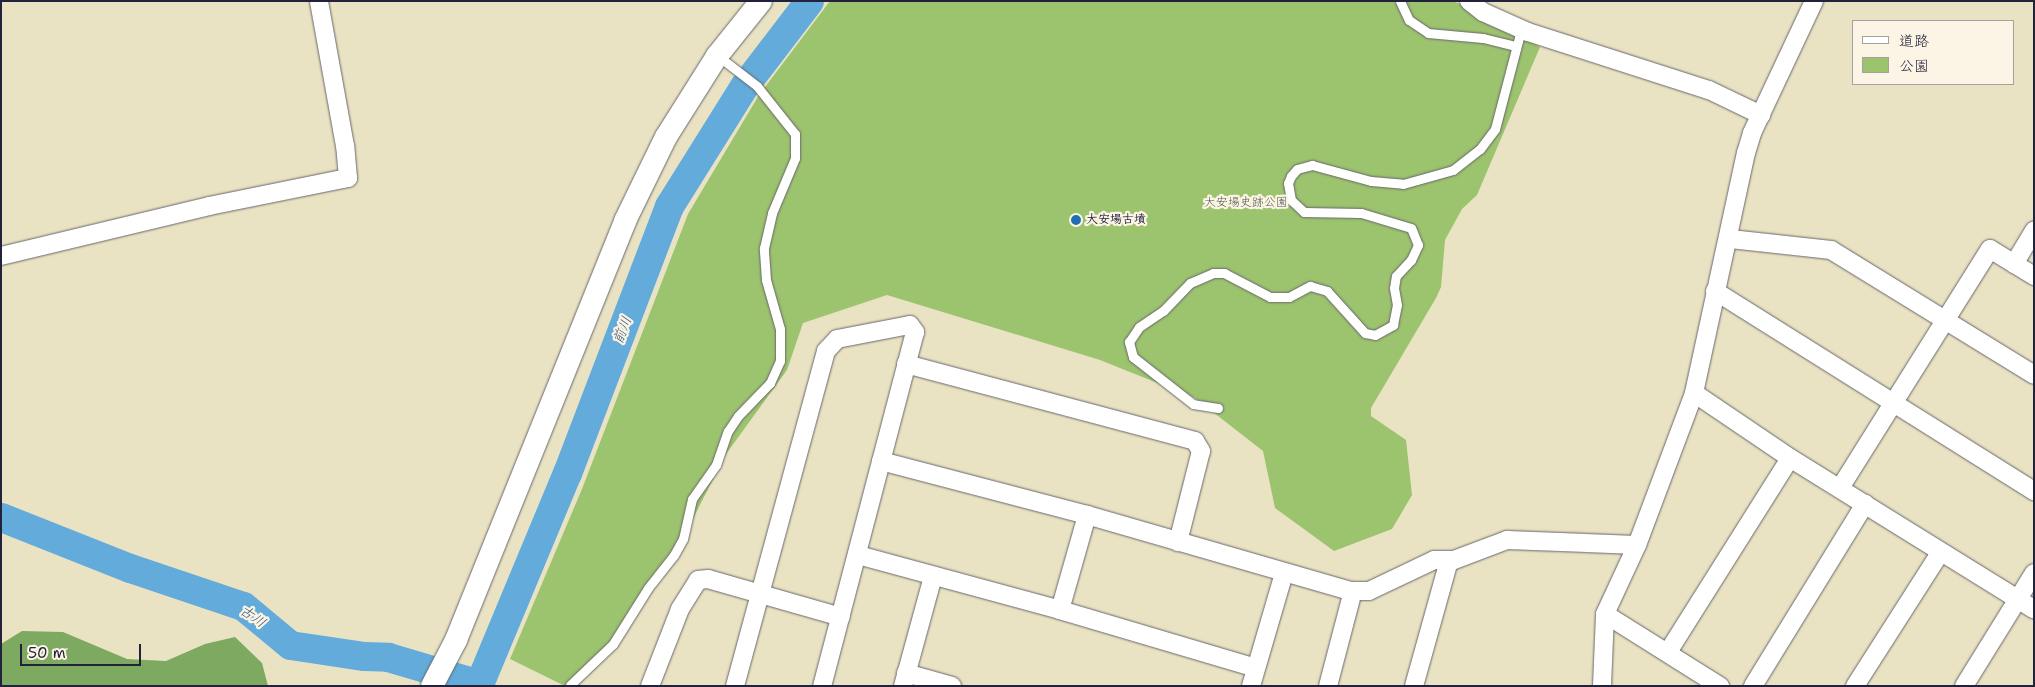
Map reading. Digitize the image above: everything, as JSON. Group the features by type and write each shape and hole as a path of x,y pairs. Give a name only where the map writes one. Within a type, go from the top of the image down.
{"street":[{"path":"1,256 209,206 348,178 346,146 319,1"},
{"path":"433,684 456,640 625,222 666,137 717,56 761,1"},
{"path":"1469,1 1483,12 1522,30 1709,90 1761,115"},
{"path":"1602,686 1605,614 1637,545 1694,393 1715,291 1730,240 1742,167 1761,115 1814,1"},
{"path":"2014,264 2034,231"},
{"path":"1730,240 1831,250 2034,375"},
{"path":"1840,488 1990,249 2034,276"},
{"path":"1715,291 2034,491"},
{"path":"735,686 826,351 837,339 910,325 915,332 858,555 822,686"},
{"path":"906,364 1195,441 1200,451 1178,542"},
{"path":"1694,393 1790,458 1940,553 2034,609"},
{"path":"1668,652 1790,458"},
{"path":"881,461 1087,515 1284,573 1353,591 1369,591 1434,560 1450,561 1507,540 1637,545"},
{"path":"1753,686 1865,504"},
{"path":"1060,610 1087,515"},
{"path":"1854,686 1940,553"},
{"path":"858,555 1060,610 1256,668"},
{"path":"1414,686 1450,561"},
{"path":"1251,686 1284,573"},
{"path":"1964,686 2034,573"},
{"path":"933,576 904,679 952,686"},
{"path":"650,686 680,609 693,584 708,579 841,617"},
{"path":"1328,686 1353,591"},
{"path":"1605,614 1720,686"}],"lane":[{"path":"1400,1 1409,20 1428,32 1483,38 1516,46"},
{"path":"1218,408 1193,404 1133,357 1129,342 1139,326 1164,311 1190,283 1213,273 1224,273 1270,297 1289,297 1310,286 1318,287 1339,301 1355,324 1365,333 1374,334 1393,325 1397,305 1394,288 1396,276 1411,260 1418,245 1411,228 1362,213 1304,212 1291,200 1288,183 1291,176 1297,169 1312,165 1371,181 1403,184 1453,170 1480,149 1495,129 1516,46 1522,30"},
{"path":"570,685 613,644 648,588 674,555 683,539 692,499 716,465 728,431 738,416 770,383 780,361 780,329 766,280 764,248 772,213 795,158 795,134 757,86 717,56"}],"green space":[{"name":"大安場史跡公園","path":"830,1 1454,1 1540,47 1477,195 1462,209 1445,240 1441,287 1436,298 1371,408 1371,416 1406,440 1412,495 1392,529 1334,551 1275,508 1263,451 1195,398 1100,360 887,295 803,323 787,370 726,454 684,536 622,632 573,686 565,686 510,659 582,489 688,214 759,95"},
{"path":"22,631 63,632 127,659 166,661 205,644 235,637 262,663 268,686 1,686 1,644"}],"waterway":[{"name":"前川","path":"1,517 130,568 243,606 290,645 364,656 388,657 479,684 567,473 669,206 744,86 809,1"}],"place":[{"name":"大安場古墳","path":"1076,220"}],"water label":[{"name":"古川","path":"253,616"}]}
